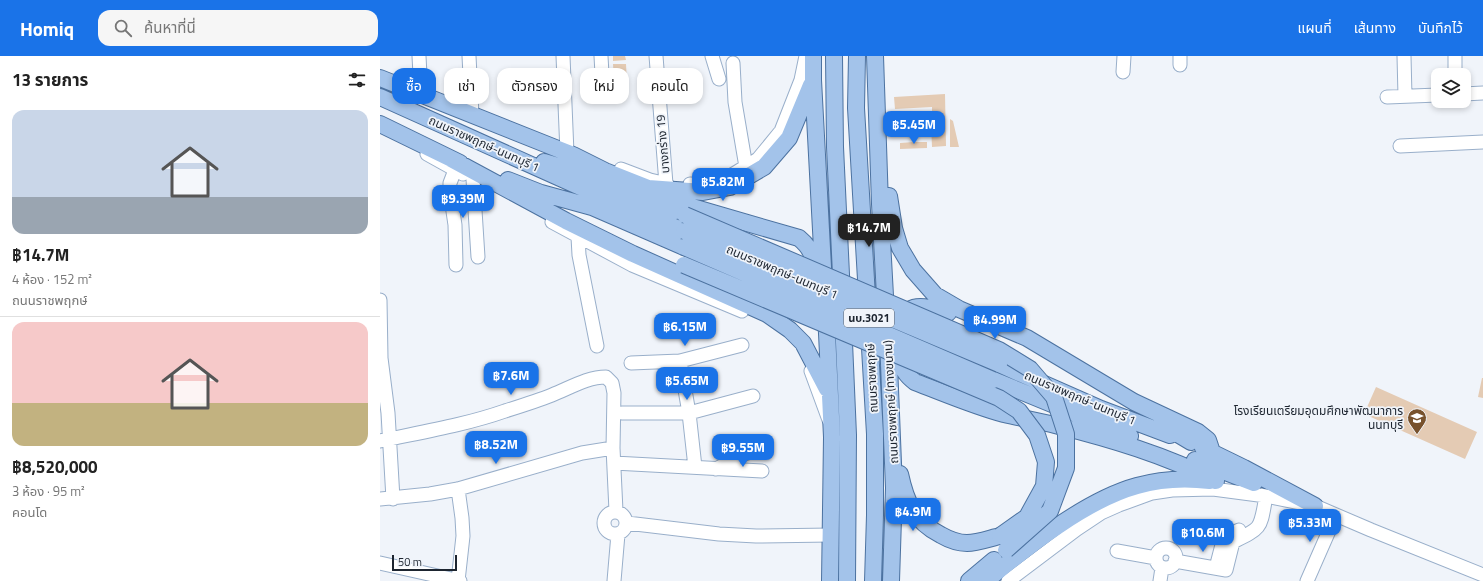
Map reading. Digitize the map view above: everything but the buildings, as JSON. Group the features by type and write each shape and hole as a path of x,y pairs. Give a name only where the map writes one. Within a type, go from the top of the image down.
{"main road":[{"name":"นบ.3021","path":"813,56 813,80 830,394 830,581"},
{"name":"นบ.3021","path":"834,56 835,147 848,435 847,581"},
{"name":"ถนนราชพฤกษ์","path":"856,56 856,108 875,434 873,581"},
{"name":"ถนนราชพฤกษ์ (ทางขนาน)","path":"875,56 880,204 893,439 894,512 891,581"},
{"path":"380,78 392,83"},
{"path":"648,188 703,192 730,187 764,167 789,138 813,80"},
{"name":"ถนนราชพฤกษ์-นนทบุรี 1","path":"380,97 578,186 999,364 1101,409 1191,442 1244,468 1315,506"},
{"path":"436,100 570,154 604,171 692,207 799,238 807,245 812,253 813,265 803,294 790,310 767,314"},
{"name":"ถนนราชพฤกษ์-นนทบุรี 1","path":"380,124 453,164 542,193 592,207 993,380 1123,433 1315,506"},
{"path":"478,141 581,173 685,215 999,350 1030,369 1054,397 1066,434 1066,468 1050,511 1003,543 967,543 949,539 930,529 916,516 904,489 893,439"},
{"path":"879,157 888,191 894,228 900,248 913,270 935,295 959,309 1026,338 1134,402 1198,432 1208,440 1212,452"},
{"path":"453,164 633,254 767,314 790,330 803,343 830,394"},
{"path":"542,193 589,222 684,265 999,398 1019,411 1037,435 1044,455 1046,462 1044,486 1027,517 969,581"},
{"path":"880,204 895,255 911,283 927,299 948,313 1096,385 1191,442"},
{"path":"948,313 920,306 913,307 909,310 901,359 904,371 915,382 997,412 1103,438 1155,454 1190,468 1216,481"},
{"path":"986,581 1014,558 1064,523 1104,499 1137,486 1166,480 1195,479 1216,481 1288,496"}],"street":[{"path":"419,56 419,68"},
{"path":"469,56 472,115"},
{"path":"563,56 570,154 666,184 702,185 727,178 758,159 781,131 801,80 806,56"},
{"path":"600,56 601,68"},
{"name":"บางกร่าง 19","path":"656,56 666,184"},
{"path":"712,56 719,79"},
{"path":"1123,72 1124,56"},
{"path":"1404,56 1404,96"},
{"path":"1455,56 1455,68"},
{"path":"733,63 735,102 746,167"},
{"path":"1471,94 1483,93"},
{"path":"1386,97 1431,95"},
{"path":"1400,146 1483,142"},
{"path":"456,265 453,211 450,191 453,164 473,179 632,265 766,322 786,336 799,350 813,375 819,396 831,425"},
{"path":"473,179 478,257"},
{"path":"578,236 579,255 597,346"},
{"path":"380,305 381,358 386,427 394,499"},
{"path":"631,363 680,361 742,345"},
{"path":"680,361 689,414 695,467"},
{"path":"386,427 458,425 504,412 551,396 588,379 606,377 612,383 614,393 613,448 616,511"},
{"path":"622,413 689,414 753,396"},
{"path":"380,499 394,499 458,489 582,453 613,448"},
{"path":"716,469 742,455 762,448"},
{"path":"614,464 762,471"},
{"path":"380,563 458,581 463,536 458,489"},
{"path":"1008,581 1077,529 1101,514 1119,505 1152,493 1172,490 1213,489 1262,495 1315,506"},
{"path":"1175,561 1221,569 1232,542 1257,529 1261,524 1262,495"},
{"name":"ถนนราชพฤกษ์-นนทบุรี 1","path":"1315,506 1483,575"},
{"path":"616,511 622,513 626,518 627,524 622,532 612,534 606,530 604,524 605,518 610,513 616,511"},
{"path":"1307,581 1336,515"},
{"path":"627,524 719,534 756,536 831,535"},
{"path":"614,581 618,534"},
{"path":"1117,551 1159,563 1166,568 1172,566 1175,561 1175,554 1171,550 1164,548 1158,552 1159,563 1160,581"}],"place":[{"name":"โรงเรียนเตรียมอุดมศึกษาพัฒนาการ นนทบุรี","path":"1417,435"}]}
